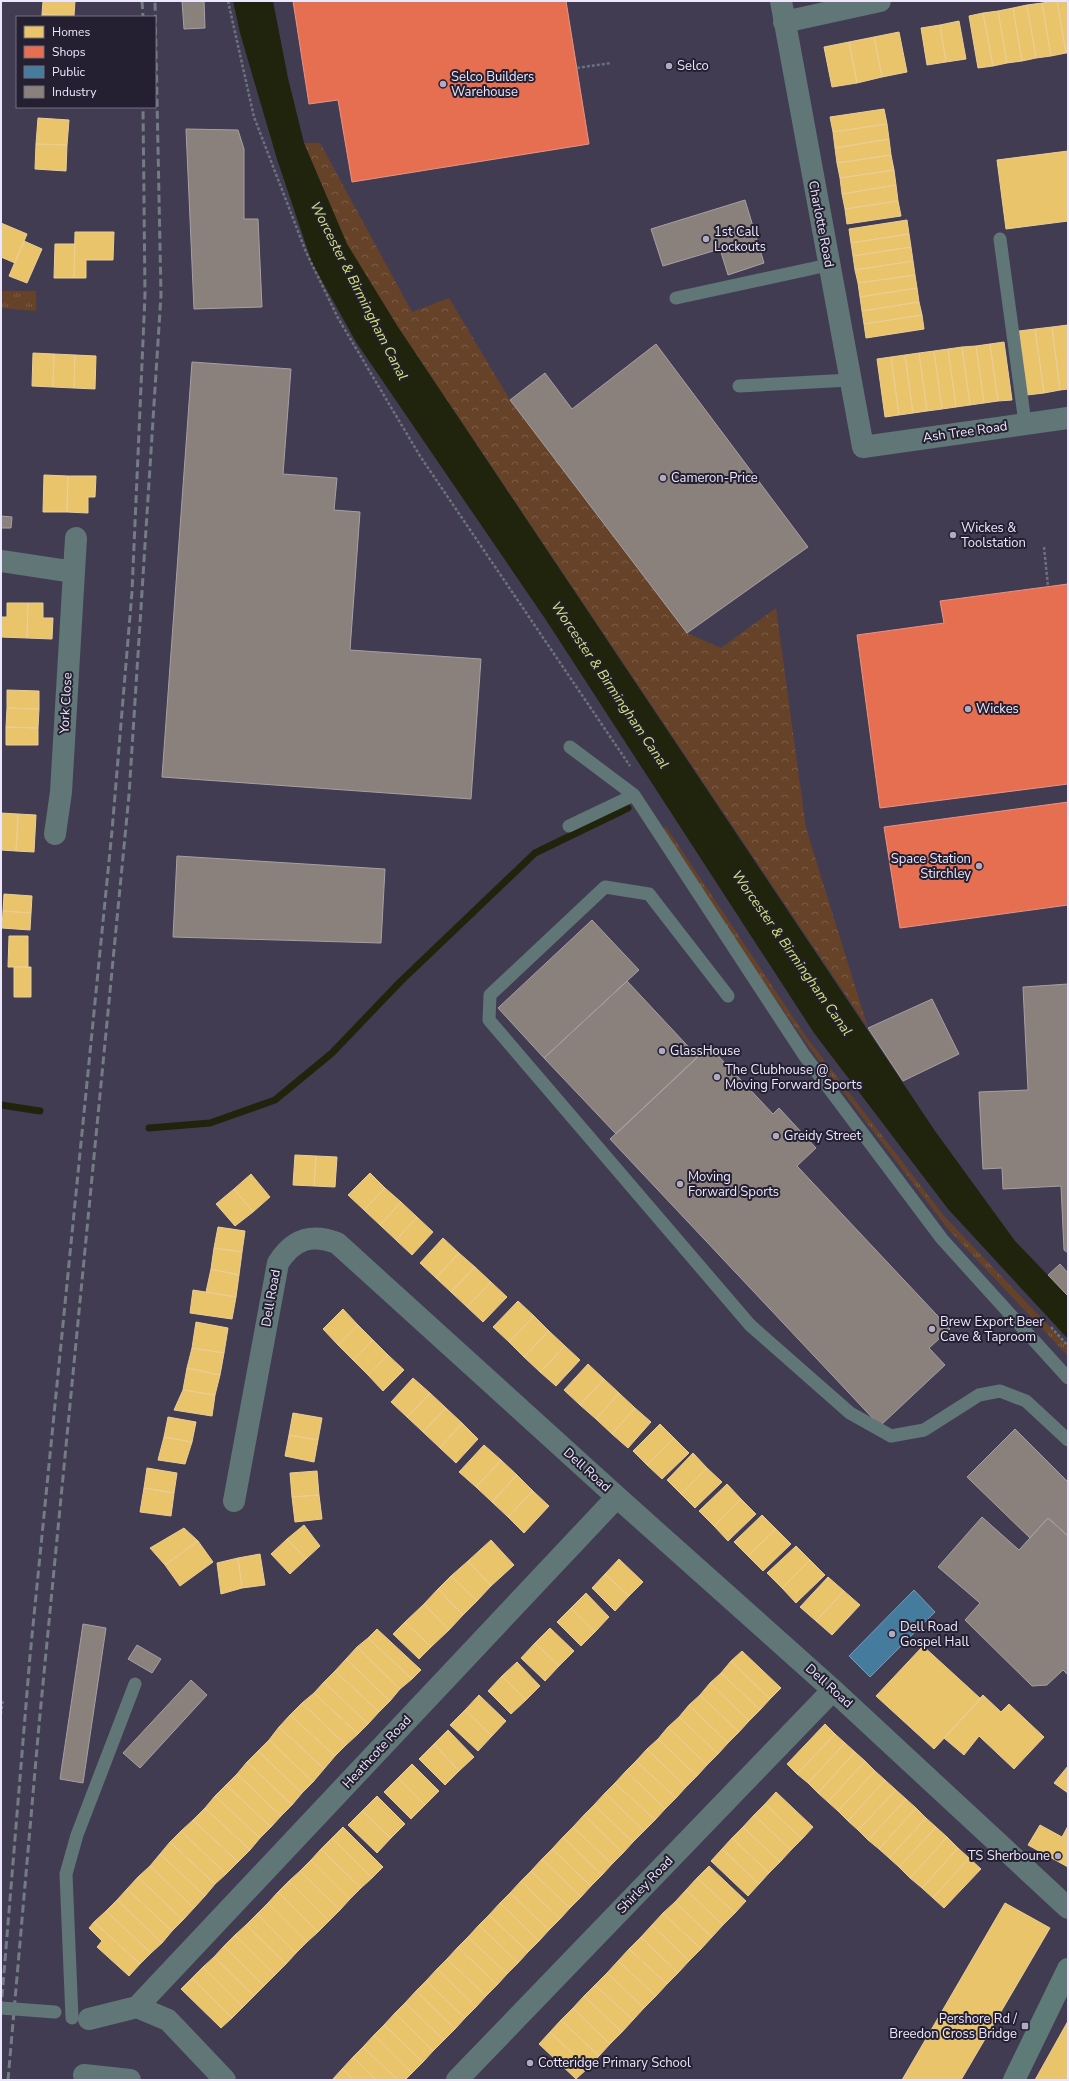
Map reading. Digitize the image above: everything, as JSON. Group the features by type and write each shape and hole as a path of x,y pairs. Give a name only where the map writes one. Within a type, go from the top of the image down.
{"main road":[{"path":"1014,2080 1068,1969"}],"street":[{"path":"783,11 880,1"},
{"name":"Charlotte Road","path":"783,11 828,265 863,447"},
{"name":"Ash Tree Road","path":"863,447 1068,418"},
{"name":"York Close","path":"55,834 61,792 76,538"},
{"path":"1,561 74,572"},
{"name":"Dell Road","path":"234,1501 278,1263 286,1251 310,1238 324,1238 337,1243 617,1497 833,1690 1068,1908"},
{"name":"Heathcote Road","path":"137,2007 617,1497"},
{"name":"Shirley Road","path":"457,2080 833,1690"},
{"path":"81,2019 137,2007 168,2020 224,2080"},
{"path":"84,2075 130,2080"}],"lane":[{"path":"1000,239 1025,423"},
{"path":"676,298 828,265"},
{"path":"738,386 850,380"},
{"path":"570,747 634,795 809,1061 942,1239 1068,1378"},
{"path":"569,826 634,795"},
{"path":"728,996 649,894 605,887 490,995 489,1020 750,1325 850,1413 891,1436 924,1430 979,1395 1000,1391 1026,1401 1068,1440"},
{"path":"1,2008 55,2012 81,2019 66,1874 78,1835 135,1684"}],"path":[{"path":"228,1 254,116 279,179"},
{"path":"577,68 611,63"},
{"path":"1044,547 1048,586"},
{"path":"1,1714 3,1699"}],"green space":[{"path":"304,143 320,143 412,312 449,298 510,400 687,633 721,648 776,608 806,828 868,1028 398,327 347,244"},
{"path":"1,291 36,291 36,311 1,308"},
{"path":"666,827 807,1038 944,1216 1068,1346 1068,1356 948,1229 812,1051 657,830"}],"water":[{"name":"Worcester & Birmingham Canal","path":"233,1 273,1 288,78 304,143 347,244 398,327 935,1131 1015,1241 1068,1296 1068,1339 948,1209 814,1033 546,620 356,342 312,263 277,159 240,33"}],"building: Homes":[{"path":"43,1 75,1 74,16 42,14"},
{"path":"1057,1 1068,1 1068,53 1066,53"},
{"path":"1057,1 1066,53 1051,56 1042,3"},
{"path":"1042,3 1051,56 1036,58 1027,5"},
{"path":"1027,5 1036,58 1022,61 1013,8"},
{"path":"1013,8 1022,61 1007,63 998,11"},
{"path":"998,11 1007,63 993,66 983,13"},
{"path":"983,13 993,66 978,68 969,16"},
{"path":"42,14 74,16 42,16"},
{"path":"959,21 966,59 946,62 940,25"},
{"path":"940,25 946,62 927,65 921,28"},
{"path":"899,32 907,72 882,77 874,37"},
{"path":"874,37 882,77 857,83 849,42"},
{"path":"849,42 857,83 832,87 824,47"},
{"path":"884,109 887,124 833,132 830,117"},
{"path":"38,118 69,120 67,145 36,144"},
{"path":"887,124 889,139 835,148 833,132"},
{"path":"889,139 891,155 837,163 835,148"},
{"path":"36,144 67,145 66,171 35,169"},
{"path":"1068,151 1068,221 1006,229 997,160"},
{"path":"891,155 894,170 840,178 837,163"},
{"path":"894,170 896,185 842,194 840,178"},
{"path":"896,185 898,201 845,209 842,194"},
{"path":"898,201 901,216 847,224 845,209"},
{"path":"907,220 909,234 851,243 849,229"},
{"path":"1,223 27,234 15,263 1,257"},
{"path":"75,232 114,232 113,260 86,260 86,278 74,278"},
{"path":"909,234 911,247 853,256 851,243"},
{"path":"24,241 42,249 27,283 9,276"},
{"path":"55,244 75,244 74,278 54,278"},
{"path":"911,247 913,261 855,270 853,256"},
{"path":"913,261 915,275 858,283 855,270"},
{"path":"915,275 917,288 860,297 858,283"},
{"path":"917,288 919,302 862,311 860,297"},
{"path":"919,302 922,315 864,324 862,311"},
{"path":"922,315 924,329 866,338 864,324"},
{"path":"1068,325 1068,389 1060,390 1052,327"},
{"path":"1052,327 1060,390 1044,393 1035,329"},
{"path":"1035,329 1044,393 1027,395 1019,331"},
{"path":"1004,342 1012,400 998,401 990,344"},
{"path":"990,344 998,401 984,403 976,346"},
{"path":"976,346 984,403 970,405 962,347"},
{"path":"962,347 970,405 956,407 948,349"},
{"path":"948,349 956,407 942,409 934,351"},
{"path":"934,351 942,409 927,411 919,353"},
{"path":"33,353 54,354 53,387 32,386"},
{"path":"919,353 927,411 913,413 905,355"},
{"path":"54,354 75,355 74,388 53,387"},
{"path":"75,355 96,356 95,389 74,388"},
{"path":"905,355 913,413 899,415 891,357"},
{"path":"891,357 899,415 885,417 877,359"},
{"path":"44,475 68,476 67,512 43,512"},
{"path":"68,476 96,476 95,497 88,497 88,513 67,512"},
{"path":"7,603 28,603 27,638 1,637 1,617 7,617"},
{"path":"28,603 43,603 43,618 53,618 52,639 27,638"},
{"path":"7,690 39,691 39,709 7,708"},
{"path":"7,708 39,709 38,728 6,727"},
{"path":"6,727 38,728 38,745 6,745"},
{"path":"1,813 18,814 16,851 1,850"},
{"path":"18,814 36,815 34,852 16,851"},
{"path":"4,894 32,896 31,913 3,911"},
{"path":"3,911 31,913 30,930 2,928"},
{"path":"9,936 28,936 28,967 8,967"},
{"path":"14,967 31,967 31,997 14,997"},
{"path":"295,1155 316,1156 314,1186 293,1185"},
{"path":"316,1156 337,1157 335,1187 314,1186"},
{"path":"370,1173 385,1188 364,1210 348,1195"},
{"path":"251,1174 270,1197 253,1212 234,1189"},
{"path":"385,1188 401,1202 380,1225 364,1210"},
{"path":"234,1189 253,1212 235,1226 216,1204"},
{"path":"401,1202 417,1217 396,1240 380,1225"},
{"path":"417,1217 433,1232 412,1255 396,1240"},
{"path":"218,1227 245,1231 242,1252 214,1248"},
{"path":"443,1238 459,1253 436,1278 420,1263"},
{"path":"214,1248 242,1252 239,1275 211,1269"},
{"path":"459,1253 475,1267 451,1292 436,1278"},
{"path":"475,1267 491,1282 467,1307 451,1292"},
{"path":"211,1269 239,1275 236,1297 206,1292"},
{"path":"491,1282 507,1297 483,1322 467,1307"},
{"path":"193,1290 236,1297 232,1319 190,1313"},
{"path":"518,1301 534,1316 509,1342 493,1327"},
{"path":"343,1309 358,1325 338,1345 323,1329"},
{"path":"534,1316 549,1331 524,1357 509,1342"},
{"path":"196,1322 228,1328 224,1353 192,1348"},
{"path":"358,1325 373,1340 353,1360 338,1345"},
{"path":"549,1331 565,1346 540,1372 524,1357"},
{"path":"373,1340 388,1355 368,1375 353,1360"},
{"path":"565,1346 580,1360 556,1386 540,1372"},
{"path":"192,1348 224,1353 220,1375 187,1368"},
{"path":"388,1355 404,1370 383,1391 368,1375"},
{"path":"588,1364 604,1379 580,1405 564,1390"},
{"path":"187,1368 220,1375 215,1395 183,1390"},
{"path":"413,1378 430,1393 407,1417 391,1402"},
{"path":"604,1379 619,1393 596,1419 580,1405"},
{"path":"183,1390 215,1395 212,1416 174,1410"},
{"path":"430,1393 446,1408 423,1432 407,1417"},
{"path":"619,1393 635,1408 612,1434 596,1419"},
{"path":"446,1408 462,1423 440,1448 423,1432"},
{"path":"635,1408 651,1422 628,1448 612,1434"},
{"path":"293,1413 322,1418 318,1440 289,1435"},
{"path":"168,1417 196,1422 192,1442 164,1437"},
{"path":"462,1423 478,1439 456,1463 440,1448"},
{"path":"660,1424 674,1438 647,1465 633,1451"},
{"path":"289,1435 318,1440 314,1462 285,1456"},
{"path":"164,1437 192,1442 185,1464 158,1460"},
{"path":"674,1438 689,1453 662,1479 647,1465"},
{"path":"484,1445 501,1460 476,1487 459,1472"},
{"path":"693,1453 707,1468 681,1494 667,1480"},
{"path":"501,1460 517,1475 492,1502 476,1487"},
{"path":"147,1468 177,1473 174,1493 144,1488"},
{"path":"707,1468 722,1482 695,1508 681,1494"},
{"path":"317,1471 319,1495 292,1497 290,1473"},
{"path":"517,1475 533,1491 508,1517 492,1502"},
{"path":"727,1484 741,1499 714,1526 699,1511"},
{"path":"144,1488 174,1493 171,1516 140,1512"},
{"path":"533,1491 549,1506 524,1533 508,1517"},
{"path":"319,1495 322,1519 295,1522 292,1497"},
{"path":"741,1499 756,1514 728,1541 714,1526"},
{"path":"762,1515 776,1529 748,1556 734,1542"},
{"path":"304,1525 320,1546 306,1559 287,1539"},
{"path":"184,1528 198,1541 165,1565 150,1548"},
{"path":"776,1529 791,1544 763,1571 748,1556"},
{"path":"287,1539 306,1559 290,1574 271,1554"},
{"path":"491,1540 514,1565 491,1586 468,1561"},
{"path":"198,1541 213,1562 180,1586 165,1565"},
{"path":"796,1546 810,1560 782,1588 767,1573"},
{"path":"260,1554 265,1585 242,1588 238,1558"},
{"path":"238,1558 242,1588 221,1594 217,1563"},
{"path":"619,1559 643,1582 629,1596 605,1574"},
{"path":"810,1560 825,1575 796,1603 782,1588"},
{"path":"468,1561 491,1586 477,1601 451,1576"},
{"path":"605,1574 629,1596 615,1611 592,1588"},
{"path":"451,1576 477,1601 463,1615 438,1589"},
{"path":"828,1577 844,1591 816,1621 800,1607"},
{"path":"438,1589 463,1615 449,1630 424,1604"},
{"path":"844,1591 860,1605 832,1635 816,1621"},
{"path":"586,1593 609,1617 595,1632 571,1608"},
{"path":"424,1604 449,1630 431,1647 405,1622"},
{"path":"571,1608 595,1632 581,1646 557,1622"},
{"path":"405,1622 431,1647 419,1659 393,1634"},
{"path":"550,1628 574,1651 559,1666 535,1643"},
{"path":"377,1629 421,1670 412,1679 368,1638"},
{"path":"368,1638 412,1679 400,1689 357,1647"},
{"path":"535,1643 559,1666 545,1681 521,1658"},
{"path":"923,1646 981,1699 934,1749 876,1696"},
{"path":"357,1647 400,1689 390,1701 346,1659"},
{"path":"742,1651 781,1688 770,1699 731,1661"},
{"path":"346,1659 390,1701 379,1712 335,1671"},
{"path":"731,1661 770,1699 760,1710 721,1673"},
{"path":"517,1662 540,1686 526,1700 502,1676"},
{"path":"335,1671 379,1712 368,1724 324,1682"},
{"path":"721,1673 760,1710 749,1721 710,1683"},
{"path":"502,1676 526,1700 511,1714 488,1691"},
{"path":"324,1682 368,1724 358,1734 314,1693"},
{"path":"710,1683 749,1721 739,1732 700,1695"},
{"path":"314,1693 358,1734 346,1745 302,1703"},
{"path":"479,1695 506,1721 492,1736 465,1710"},
{"path":"700,1695 739,1732 728,1743 689,1705"},
{"path":"983,1695 1001,1712 1009,1704 1044,1737 1014,1769 979,1736 964,1755 944,1738"},
{"path":"302,1703 346,1745 335,1756 290,1715"},
{"path":"689,1705 728,1743 718,1754 679,1717"},
{"path":"465,1710 492,1736 478,1751 450,1725"},
{"path":"290,1715 335,1756 324,1769 279,1727"},
{"path":"679,1717 718,1754 707,1765 668,1727"},
{"path":"825,1724 835,1734 797,1774 787,1764"},
{"path":"279,1727 324,1769 313,1782 269,1740"},
{"path":"668,1727 707,1765 697,1776 658,1739"},
{"path":"448,1730 474,1757 459,1771 434,1744"},
{"path":"835,1734 845,1743 808,1783 797,1774"},
{"path":"658,1739 697,1776 686,1787 647,1749"},
{"path":"269,1740 313,1782 302,1793 258,1751"},
{"path":"845,1743 855,1752 818,1793 808,1783"},
{"path":"434,1744 459,1771 445,1785 419,1759"},
{"path":"647,1749 686,1787 676,1798 636,1761"},
{"path":"258,1751 302,1793 292,1805 247,1762"},
{"path":"855,1752 865,1761 828,1802 818,1793"},
{"path":"636,1761 676,1798 665,1809 626,1771"},
{"path":"865,1761 875,1771 838,1811 828,1802"},
{"path":"247,1762 292,1805 281,1816 237,1774"},
{"path":"412,1764 439,1791 425,1805 398,1778"},
{"path":"1068,1766 1068,1793 1054,1783"},
{"path":"626,1771 665,1809 655,1820 615,1783"},
{"path":"875,1771 885,1780 848,1821 838,1811"},
{"path":"237,1774 281,1816 271,1827 226,1785"},
{"path":"398,1778 425,1805 411,1819 384,1792"},
{"path":"885,1780 896,1790 858,1830 848,1821"},
{"path":"615,1783 655,1820 644,1831 605,1793"},
{"path":"226,1785 271,1827 260,1838 215,1796"},
{"path":"896,1790 906,1799 868,1840 858,1830"},
{"path":"776,1792 813,1827 802,1839 765,1804"},
{"path":"605,1793 644,1831 633,1842 594,1805"},
{"path":"215,1796 260,1838 250,1850 205,1808"},
{"path":"377,1796 405,1824 391,1838 362,1811"},
{"path":"906,1799 916,1808 879,1849 868,1840"},
{"path":"765,1804 802,1839 791,1850 754,1815"},
{"path":"594,1805 633,1842 623,1853 584,1815"},
{"path":"205,1808 250,1850 238,1862 193,1820"},
{"path":"916,1808 926,1818 889,1858 879,1849"},
{"path":"362,1811 391,1838 377,1853 348,1825"},
{"path":"584,1815 623,1853 612,1864 573,1827"},
{"path":"754,1815 791,1850 780,1862 743,1827"},
{"path":"926,1818 936,1827 899,1867 889,1858"},
{"path":"193,1820 238,1862 226,1874 181,1831"},
{"name":"TS Sherboune","path":"1040,1825 1062,1837 1068,1826 1068,1867 1028,1845"},
{"path":"343,1827 383,1867 372,1878 332,1838"},
{"path":"573,1827 612,1864 602,1875 563,1837"},
{"path":"743,1827 780,1862 769,1873 732,1838"},
{"path":"936,1827 947,1837 910,1878 899,1867"},
{"path":"181,1831 226,1874 215,1884 170,1842"},
{"path":"563,1837 602,1875 591,1886 552,1849"},
{"path":"947,1837 958,1848 922,1888 910,1878"},
{"path":"332,1838 372,1878 361,1888 321,1849"},
{"path":"732,1838 769,1873 759,1884 722,1849"},
{"path":"170,1842 215,1884 205,1896 160,1854"},
{"path":"958,1848 969,1858 933,1898 922,1888"},
{"path":"321,1849 361,1888 350,1899 311,1860"},
{"path":"552,1849 591,1886 581,1897 542,1859"},
{"path":"722,1849 759,1884 748,1896 711,1861"},
{"path":"160,1854 205,1896 194,1908 150,1866"},
{"path":"969,1858 981,1869 944,1908 933,1898"},
{"path":"542,1859 581,1897 570,1908 531,1871"},
{"path":"311,1860 350,1899 340,1910 300,1871"},
{"path":"150,1866 194,1908 183,1920 138,1877"},
{"path":"709,1866 746,1901 735,1913 697,1878"},
{"path":"300,1871 340,1910 329,1921 289,1881"},
{"path":"531,1871 570,1908 560,1919 521,1881"},
{"path":"138,1877 183,1920 172,1931 127,1889"},
{"path":"697,1878 735,1913 723,1925 686,1890"},
{"path":"289,1881 329,1921 318,1932 278,1892"},
{"path":"521,1881 560,1919 549,1930 510,1893"},
{"path":"127,1889 172,1931 162,1943 117,1900"},
{"path":"686,1890 723,1925 712,1937 675,1902"},
{"path":"278,1892 318,1932 307,1942 268,1903"},
{"path":"510,1893 549,1930 539,1941 500,1903"},
{"path":"117,1900 162,1943 151,1953 106,1911"},
{"path":"675,1902 712,1937 701,1949 663,1913"},
{"path":"268,1903 307,1942 296,1953 257,1914"},
{"path":"500,1903 539,1941 528,1952 489,1915"},
{"path":"1005,1903 1050,1928 961,2080 902,2080"},
{"path":"106,1911 151,1953 140,1964 94,1922"},
{"path":"663,1913 701,1949 689,1961 652,1925"},
{"path":"257,1914 296,1953 286,1964 246,1925"},
{"path":"489,1915 528,1952 518,1963 479,1925"},
{"path":"94,1922 140,1964 129,1976 97,1947 102,1941 89,1928"},
{"path":"246,1925 286,1964 275,1975 235,1935"},
{"path":"479,1925 518,1963 507,1974 468,1937"},
{"path":"652,1925 689,1961 678,1973 641,1937"},
{"path":"235,1935 275,1975 264,1986 224,1946"},
{"path":"468,1937 507,1974 497,1985 458,1947"},
{"path":"641,1937 678,1973 667,1984 629,1949"},
{"path":"224,1946 264,1986 254,1996 214,1957"},
{"path":"458,1947 497,1985 486,1996 447,1959"},
{"path":"629,1949 667,1984 656,1996 618,1961"},
{"path":"214,1957 254,1996 243,2007 203,1967"},
{"path":"447,1959 486,1996 476,2007 437,1969"},
{"path":"618,1961 656,1996 644,2008 607,1973"},
{"path":"203,1967 243,2007 232,2018 192,1978"},
{"path":"437,1969 476,2007 465,2018 426,1981"},
{"path":"607,1973 644,2008 633,2020 595,1985"},
{"path":"192,1978 232,2018 221,2028 181,1989"},
{"path":"426,1981 465,2018 455,2029 416,1991"},
{"path":"595,1985 633,2020 622,2032 584,1996"},
{"path":"416,1991 455,2029 444,2040 405,2003"},
{"path":"584,1996 622,2032 610,2044 573,2008"},
{"path":"405,2003 444,2040 433,2051 395,2013"},
{"path":"573,2008 610,2044 599,2056 561,2020"},
{"path":"395,2013 433,2051 423,2062 384,2025"},
{"path":"561,2020 599,2056 588,2068 550,2032"},
{"path":"1068,2021 1068,2080 1035,2080"},
{"path":"384,2025 423,2062 412,2073 374,2035"},
{"path":"550,2032 588,2068 576,2079 539,2044"},
{"path":"374,2035 412,2073 405,2080 398,2080 363,2047"},
{"path":"363,2047 398,2080 376,2080 353,2057"},
{"path":"353,2057 376,2080 354,2080 342,2069"},
{"path":"342,2069 354,2080 332,2080"}],"building: Shops":[{"name":"Selco Builders Warehouse","path":"293,1 566,1 589,144 352,182 338,100 309,104"},
{"name":"Wickes","path":"1068,584 1068,784 880,808 857,635 944,623 940,601"},
{"name":"Space Station Stirchley","path":"1068,802 1068,905 900,928 884,827"}],"building: Public":[{"name":"Dell Road Gospel Hall","path":"914,1590 935,1612 870,1677 849,1656"}],"building: Industry":[{"path":"182,1 204,1 205,28 184,29"},
{"path":"186,129 238,130 244,149 244,219 258,219 262,307 194,309"},
{"name":"1st Call Lockouts","path":"745,200 764,263 728,275 720,249 663,266 651,229"},
{"name":"Cameron-Price","path":"656,344 808,547 687,633 510,400 545,373 572,409"},
{"path":"192,362 291,369 283,474 337,478 334,510 360,512 350,650 481,659 471,799 162,777"},
{"path":"1,516 12,517 11,528 1,528"},
{"path":"177,856 385,869 381,943 173,937"},
{"path":"592,920 639,970 544,1058 498,1008"},
{"path":"627,981 698,1057 616,1134 544,1058"},
{"path":"1068,984 1068,1253 1064,1250 1061,1186 1003,1189 1002,1168 983,1169 979,1092 1028,1090 1023,987"},
{"path":"932,999 959,1054 903,1081 868,1028"},
{"path":"709,1046 773,1114 779,1108 816,1148 797,1166 950,1329 929,1348 945,1365 880,1426 610,1139"},
{"path":"1060,1264 1068,1273 1068,1296 1048,1275"},
{"path":"1015,1429 1068,1482 1068,1536 1048,1518 1030,1538 967,1477"},
{"path":"982,1517 1019,1550 1048,1518 1068,1536 1068,1675 1063,1670 1047,1685 1032,1686 965,1620 980,1603 938,1567"},
{"path":"83,1624 106,1628 83,1783 60,1779"},
{"path":"137,1645 161,1659 152,1673 128,1659"},
{"path":"191,1680 207,1695 140,1768 123,1753"}],"waterway":[{"path":"149,1128 210,1123 275,1100 332,1053 400,982 535,853 628,808"},
{"path":"1,1105 40,1111"}],"railway":[{"path":"142,1 143,16"},
{"path":"155,1 155,16"},
{"path":"8,2080 39,1725 129,795 161,295 156,50"},
{"path":"1,2009 30,1656 112,831 132,592 145,295 143,108"}],"place":[{"name":"Selco","path":"669,66"},
{"name":"Selco Builders Warehouse","path":"443,84"},
{"name":"1st Call Lockouts","path":"706,239"},
{"name":"Cameron-Price","path":"663,478"},
{"name":"Wickes & Toolstation","path":"953,535"},
{"name":"Wickes","path":"968,709"},
{"name":"Space Station Stirchley","path":"979,866"},
{"name":"GlassHouse","path":"662,1051"},
{"name":"The Clubhouse @ Moving Forward Sports","path":"717,1077"},
{"name":"Greidy Street","path":"776,1136"},
{"name":"Moving Forward Sports","path":"680,1184"},
{"name":"Brew Export Beer Cave & Taproom","path":"932,1329"},
{"name":"Dell Road Gospel Hall","path":"892,1634"},
{"name":"TS Sherboune","path":"1058,1856"},
{"name":"Pershore Rd / Breedon Cross Bridge","path":"1025,2026"},
{"name":"Cotteridge Primary School","path":"530,2063"}]}
